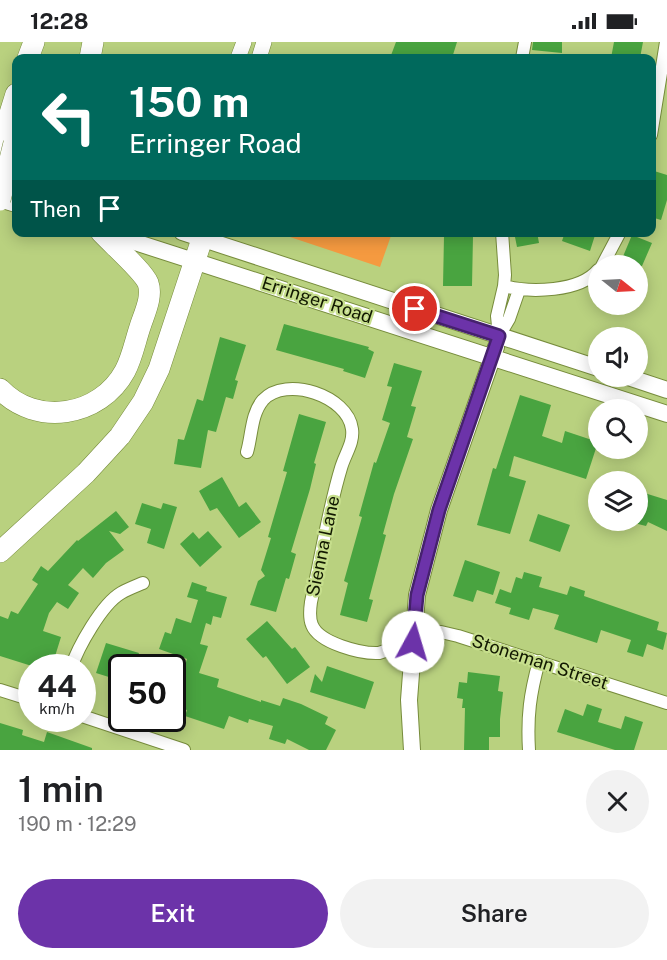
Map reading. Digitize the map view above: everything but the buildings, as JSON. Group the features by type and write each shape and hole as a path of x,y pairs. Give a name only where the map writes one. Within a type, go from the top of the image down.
{"highway":[{"path":"0,200 12,117"},
{"path":"0,389 7,397 22,406 39,411 66,413 82,409 98,401 112,389 124,372 149,301 149,285 137,268 108,237"},
{"path":"0,552 86,473 124,430 142,402 159,369 195,262 192,237"}],"main road":[{"name":"Erringer Road","path":"118,237 667,414"},
{"name":"Erringer Road","path":"201,237 588,365"},
{"path":"412,750 409,700 417,595 439,510 499,336"},
{"path":"648,384 667,390"}],"street":[{"path":"656,104 666,42"},
{"path":"173,255 189,237"},
{"path":"499,336 497,316 504,286 501,237"},
{"path":"608,255 617,237"},
{"path":"504,286 519,290 547,289 578,284 588,277"},
{"path":"499,336 509,319 519,290"},
{"name":"Sienna Lane","path":"247,452 256,409 264,398 276,391 289,388 302,390 333,401 345,412 352,426 352,439 341,467 311,602 312,627 327,641 370,654 413,642"},
{"path":"75,654 95,621 119,594 143,583"},
{"name":"Stoneman Street","path":"413,642 441,632 458,636 667,703"},
{"path":"530,750 528,729 530,694 539,661"},
{"path":"0,690 18,696"},
{"path":"96,721 184,750"}],"shaded area":[{"path":"290,237 391,237 380,267"}],"route":[{"path":"413,642 417,595 439,510 499,336 415,309"}]}
